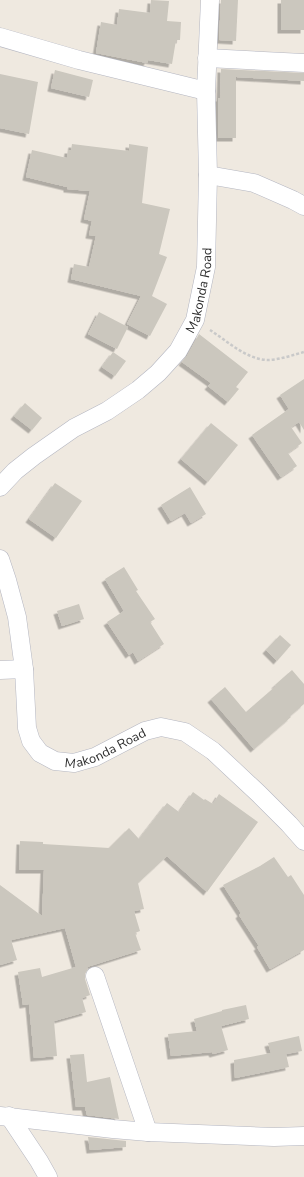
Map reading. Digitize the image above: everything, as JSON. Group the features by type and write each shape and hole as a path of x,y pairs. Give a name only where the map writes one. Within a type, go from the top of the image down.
{"street":[{"name":"Makonda Road","path":"0,487 15,471 34,456 74,428 107,411 153,378 178,351 195,320 206,267 208,175 206,91 210,0"},
{"path":"0,38 79,60 206,91"},
{"path":"207,58 304,63"},
{"path":"208,175 254,183 304,206"},
{"name":"Makonda Road","path":"0,559 17,617 24,669 27,728 31,741 40,753 55,761 74,763 95,757 145,731 161,727 185,732 213,751 260,794 304,841"},
{"path":"0,670 24,669"},
{"path":"95,976 148,1132"},
{"path":"4,1116 148,1132 274,1138 304,1136"},
{"path":"4,1116 39,1161 48,1177"}],"path":[{"path":"195,320 254,358 268,360 283,358 304,352"}],"building":[{"path":"151,0 169,1 167,21 181,22 180,40 176,40 172,64 148,60 147,63 96,53 101,22 117,25 119,9 150,13"},
{"path":"221,0 238,0 236,41 219,40"},
{"path":"281,0 304,0 304,30 281,30"},
{"path":"221,69 304,73 304,81 236,77 236,138 218,138 218,98 220,98"},
{"path":"55,70 93,80 89,97 51,88"},
{"path":"0,74 38,82 29,134 0,128"},
{"path":"72,144 129,151 129,144 148,147 142,203 170,209 159,254 167,257 152,296 167,304 150,336 127,324 141,296 71,279 74,264 89,267 96,236 89,235 92,221 84,219 90,191 67,189 67,187 26,177 32,150 67,158 68,150 71,150"},
{"path":"99,312 128,327 117,349 88,334"},
{"path":"199,334 248,372 236,387 239,389 228,402 208,386 211,383 182,362"},
{"path":"113,352 126,361 115,376 102,367"},
{"path":"304,379 304,430 299,422 291,427 302,443 288,453 297,466 281,477 252,435 289,409 280,395"},
{"path":"25,403 42,418 32,430 14,416"},
{"path":"211,423 238,445 208,482 181,459"},
{"path":"55,483 82,501 56,538 29,519"},
{"path":"190,487 206,514 191,523 185,513 171,521 161,505"},
{"path":"124,567 138,590 136,591 155,619 150,622 164,644 138,661 133,652 129,655 107,622 124,611 105,579"},
{"path":"79,604 84,619 62,626 57,611"},
{"path":"280,635 291,645 277,661 266,650"},
{"path":"292,670 304,684 304,704 254,749 211,699 225,687 246,712"},
{"path":"193,792 204,800 205,799 213,804 219,794 258,822 207,892 167,856 138,883 144,909 134,911 140,931 135,933 141,950 87,967 88,969 85,974 85,979 90,995 82,998 86,1012 54,1021 57,1056 34,1058 29,1004 23,1005 18,972 40,968 42,977 76,967 65,928 11,940 17,960 0,965 0,885 42,916 44,870 19,870 20,841 109,848 129,828 139,839 167,803 179,812"},
{"path":"274,857 288,877 291,875 304,895 304,950 270,969 257,947 259,946 239,915 241,913 223,885"},
{"path":"246,1005 249,1019 221,1026 228,1050 213,1054 212,1052 171,1056 168,1034 197,1031 194,1019 222,1010"},
{"path":"299,1036 302,1051 286,1054 289,1067 235,1078 234,1060 271,1053 268,1043"},
{"path":"84,1054 87,1082 110,1077 119,1119 87,1115 85,1107 76,1107 70,1055"},
{"path":"88,1137 126,1141 126,1147 90,1150"}]}
